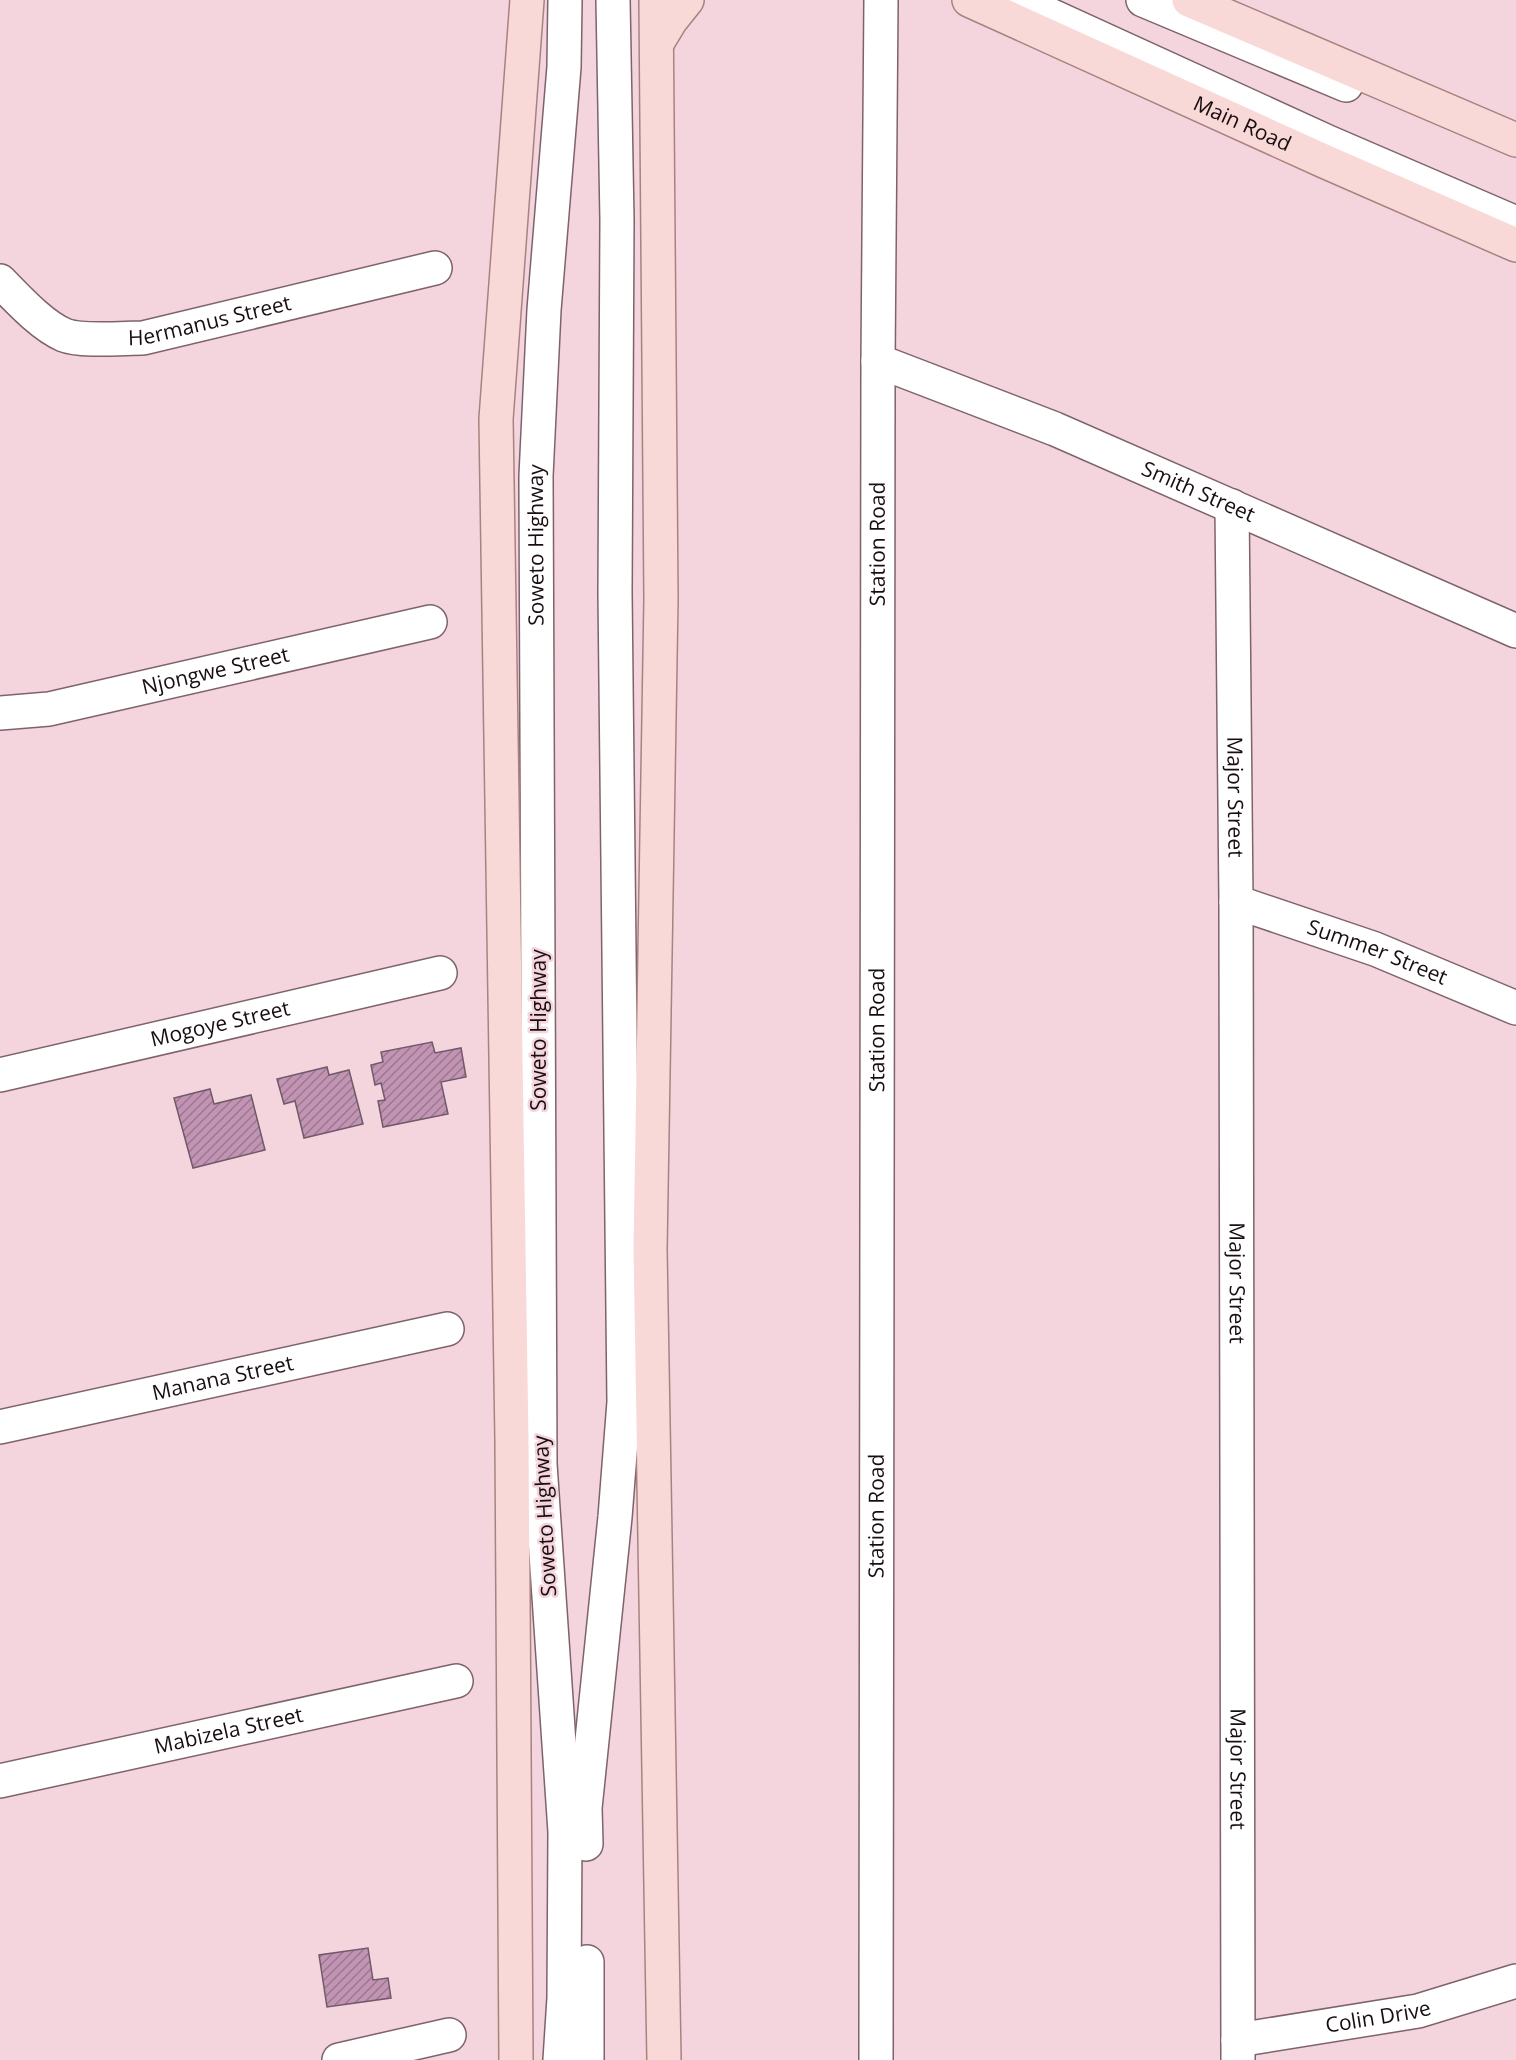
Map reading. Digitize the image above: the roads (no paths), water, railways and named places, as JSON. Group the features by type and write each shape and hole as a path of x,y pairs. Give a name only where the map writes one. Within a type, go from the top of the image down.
{"main road":[{"name":"Soweto Highway","path":"516,2060 512,1440 496,419 527,0"},
{"path":"656,0 661,599 650,1249 664,2060"},
{"path":"657,43 687,0"},
{"name":"Main Road","path":"969,0 1324,161 1516,245"},
{"path":"1189,0 1516,140"}],"street":[{"name":"Soweto Highway","path":"560,2060 564,1998 565,1832 540,1464 536,476 544,310 564,67 565,0"},
{"path":"587,2060 585,1809 615,1517 624,1402 615,592 617,220 613,0"},
{"name":"Station Road","path":"876,2060 878,361 881,0"},
{"name":"Main Road","path":"1017,0 1328,142 1516,223"},
{"path":"1143,0 1516,156"},
{"name":"Hermanus Street","path":"0,281 33,314 65,335 97,339 143,338 435,268"},
{"name":"Smith Street","path":"878,361 1055,429 1516,631"},
{"name":"Major Street","path":"1232,506 1236,902 1238,2050"},
{"name":"Njongwe Street","path":"0,712 49,709 430,622"},
{"name":"Summer Street","path":"1236,902 1375,949 1516,1008"},
{"name":"Mogoye Street","path":"0,1075 440,973"},
{"name":"Manana Street","path":"0,1427 447,1329"},
{"name":"Mabizela Street","path":"0,1781 456,1681"},
{"name":"Colin Drive","path":"1238,2050 1418,2011 1516,1981"},
{"path":"339,2060 449,2035"}]}
